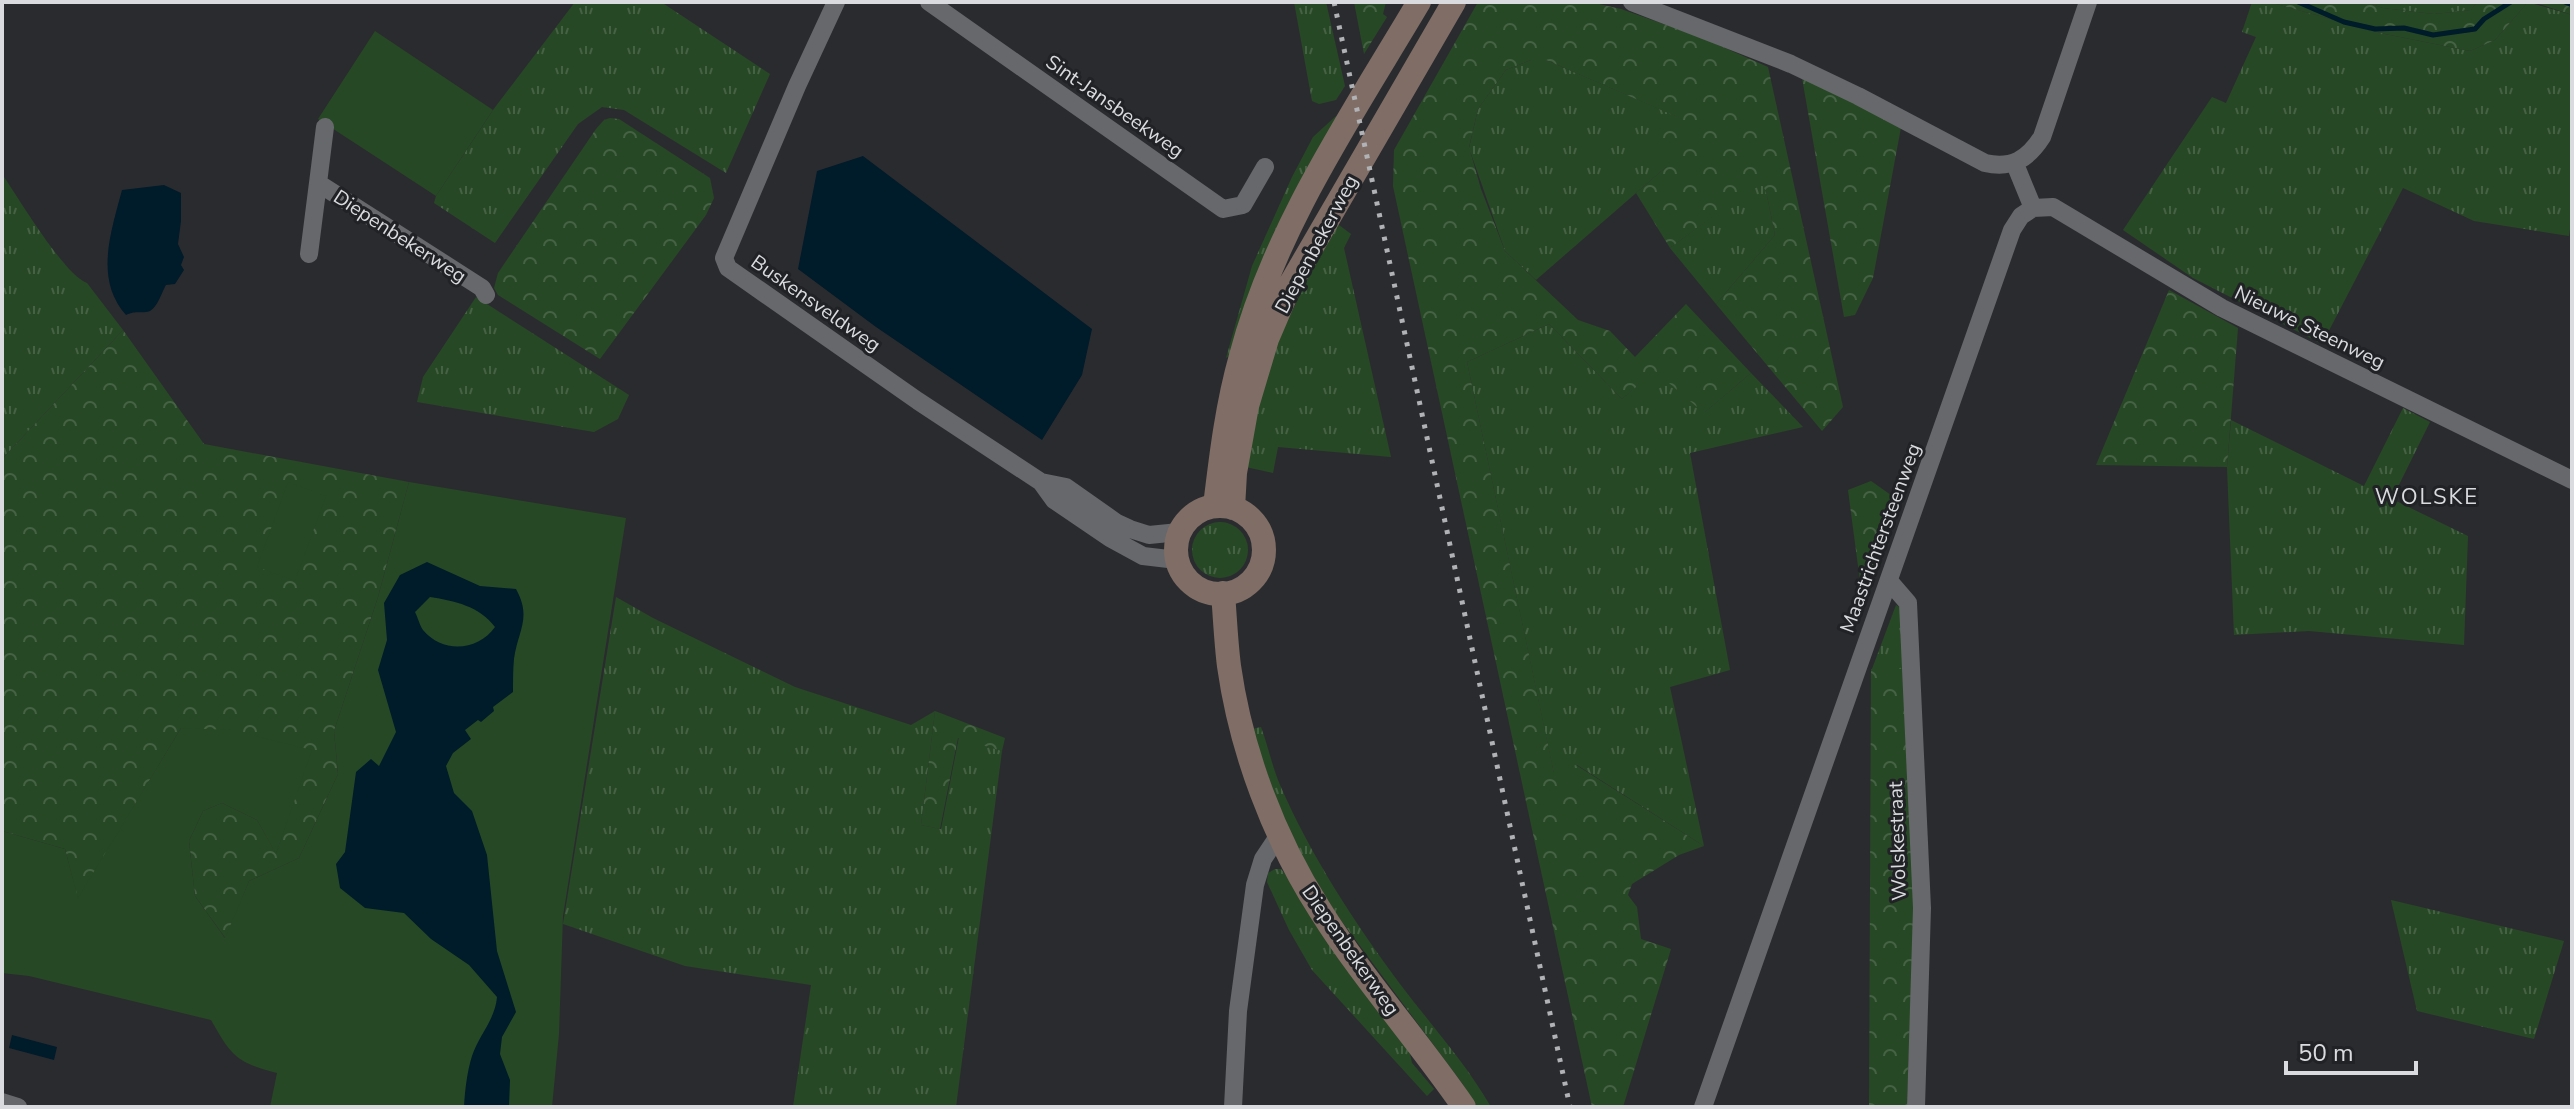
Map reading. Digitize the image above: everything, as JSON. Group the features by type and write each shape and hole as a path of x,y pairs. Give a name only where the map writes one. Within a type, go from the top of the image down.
{"main road":[{"name":"Diepenbekerweg","path":"1224,507 1226,424 1241,355 1277,254 1327,156 1419,2"},
{"name":"Diepenbekerweg","path":"1224,507 1235,473 1247,406 1267,339 1291,283 1454,3"},
{"path":"1224,507 1246,514 1258,527 1263,561 1255,577 1239,589 1210,593 1186,578 1175,551 1179,532 1198,511 1224,507"},
{"name":"Diepenbekerweg","path":"1223,593 1237,707 1254,769 1279,835 1320,911 1464,1107"}],"street":[{"name":"Buskensveldweg","path":"836,2 747,200 724,258 728,268 918,401 1041,482 1054,500 1110,538 1143,556 1177,560"},
{"name":"Sint-Jansbeekweg","path":"929,2 1223,209 1243,205 1265,167"},
{"path":"1632,2 1804,70 1985,163 1999,166 2015,164 2033,152 2042,137 2088,2"},
{"name":"Diepenbekerweg","path":"309,254 325,127"},
{"path":"2015,164 2033,208"},
{"name":"Diepenbekerweg","path":"318,183 484,292"},
{"name":"Nieuwe Steenweg","path":"2033,208 2053,207 2222,308 2572,480"},
{"name":"Maastrichtersteenweg","path":"1703,1107 2012,230 2021,216 2033,208"},
{"name":"Buskensveldweg","path":"1041,482 1066,487 1130,529 1149,535 1179,532"},
{"name":"Wolskestraat","path":"1889,581 1908,603 1909,619 1922,908 1916,1107"},
{"path":"1233,1107 1238,1011 1255,885 1263,859 1279,835"},
{"path":"2,1102 18,1107"}],"green space":[{"path":"575,2 661,2 770,74 726,173 624,110 602,107 578,124 495,243 434,203 436,196 493,110"},
{"path":"1294,2 1326,2 1345,86 1336,100 1319,104 1312,101"},
{"path":"1354,2 1386,2 1383,14 1387,17 1364,54"},
{"path":"1478,2 1590,2 1621,9 1700,37 1768,67 1843,407 1822,431 1716,304 1775,235 1766,191 1760,182 1670,248 1636,193 1666,167 1652,143 1682,119 1546,60 1531,60 1506,70 1478,109 1469,147 1505,251 1578,320 1610,331 1635,357 1686,304 1751,373 1704,413 1655,371 1622,399 1549,324 1467,362 1554,773 1576,765 1704,846 1679,855 1632,884 1628,895 1637,907 1641,939 1671,949 1623,1107 1592,1107 1393,186 1394,150"},
{"path":"2252,2 2269,2 2385,34 2470,51 2495,40 2528,2 2572,15 2572,214 2569,236 2474,221 2403,188 2322,344 2193,278 2123,230 2212,97 2226,103 2256,37 2242,32"},
{"path":"2269,2 2366,2 2383,8 2434,14 2471,10 2477,2 2528,2 2495,40 2470,51 2385,34"},
{"path":"2366,2 2477,2 2471,10 2434,14 2383,8"},
{"path":"2533,2 2572,2 2572,15"},
{"path":"375,31 493,110 436,196 318,119"},
{"path":"1531,60 1546,60 1683,119 1666,167 1536,280 1505,251 1469,148 1478,109 1506,70"},
{"path":"1802,78 1902,122 1873,278 1855,315 1844,317"},
{"path":"1336,116 1336,132 1233,354 1226,358 1252,266 1292,177 1313,137"},
{"path":"610,118 619,119 710,178 714,198 706,215 600,359 498,295 494,288 498,273 596,129"},
{"path":"2,174 54,251 77,277 87,283 123,330 2,459"},
{"path":"1760,181 1766,191 1775,235 1716,304 1670,248"},
{"path":"1335,222 1351,234 1344,248 1391,457 1278,447 1273,473 1246,467 1253,422 1274,349"},
{"path":"2169,290 2238,328 2227,467 2096,465"},
{"path":"476,297 629,395 618,419 594,432 417,402 423,377"},
{"path":"1549,324 1622,399 1655,370 1705,412 1751,373 1803,427 1690,453 1730,670 1670,687 1704,846 1577,765 1554,774 1467,362"},
{"path":"123,330 204,444 409,482 378,597 334,731 338,774 299,858 249,881 226,939 195,896 189,841 203,811 222,803 257,820 276,853 311,750 181,728 78,900 65,849 2,831 2,459"},
{"path":"2403,408 2430,422 2392,499 2468,536 2464,645 2309,631 2234,635 2227,467 2231,420 2364,486"},
{"path":"1871,481 1898,500 1872,588 1868,590 1863,589 1860,581 1848,490"},
{"path":"288,482 326,496 295,581 257,567"},
{"path":"409,482 626,518 563,916 559,1034 552,1107 270,1107 277,1073 236,1056 211,1020 29,976 2,973 2,831 65,849 78,898 181,728 231,730 312,750 276,854 257,820 222,803 203,811 189,841 195,896 225,938 249,881 299,858 338,774 334,731 378,597"},
{"path":"1220,522 1240,530 1248,550 1240,570 1220,578 1200,570 1192,550 1200,530"},
{"path":"616,597 795,687 911,725 935,711 921,825 941,829 959,737 1002,751 956,1107 793,1107 811,985 685,966 563,924"},
{"path":"1896,605 1901,608 1905,669 1872,669"},
{"path":"1871,669 1905,669 1914,908 1907,1107 1869,1107"},
{"path":"935,711 1005,738 1002,751 958,738 940,829 921,825"},
{"path":"1261,727 1280,785 1334,888 1383,961 1459,1059 1491,1107 1477,1107 1337,915 1310,872 1280,811 1252,729"},
{"path":"1281,869 1286,875 1408,1045 1412,1063 1434,1089 1427,1096 1312,970 1267,882 1268,873"},
{"path":"2391,900 2564,941 2534,1039 2417,1011"}],"water":[{"path":"863,156 1092,329 1082,375 1042,440 876,327 798,269 817,171"},
{"path":"164,185 181,193 178,244 184,257 181,265 184,270 175,284 166,285 153,309 126,315 116,301 108,271 110,239 122,190"},
{"path":"427,562 480,586 516,589 523,608 514,659 513,692 493,707 494,711 481,722 478,720 465,730 471,739 453,753 446,766 454,793 472,811 487,855 497,951 516,1012 502,1037 500,1054 510,1080 509,1107 464,1107 472,1056 493,1013 497,997 469,965 431,939 404,913 365,908 340,888 336,864 345,852 356,772 371,759 379,766 396,732 378,670 387,640 384,603 400,575","holes":["430,597 474,609 495,627 488,635 470,645 440,643 423,630 415,612"]},
{"path":"12,1035 57,1047 54,1060 9,1048"}],"waterway":[{"path":"2298,2 2344,22 2375,29 2404,28 2433,35 2475,29 2484,19 2511,2"},
{"path":"2565,2 2572,5"}],"railway":[{"path":"1334,2 1570,1107"}],"district":[{"name":"WOLSKE","path":"2427,496"}]}
